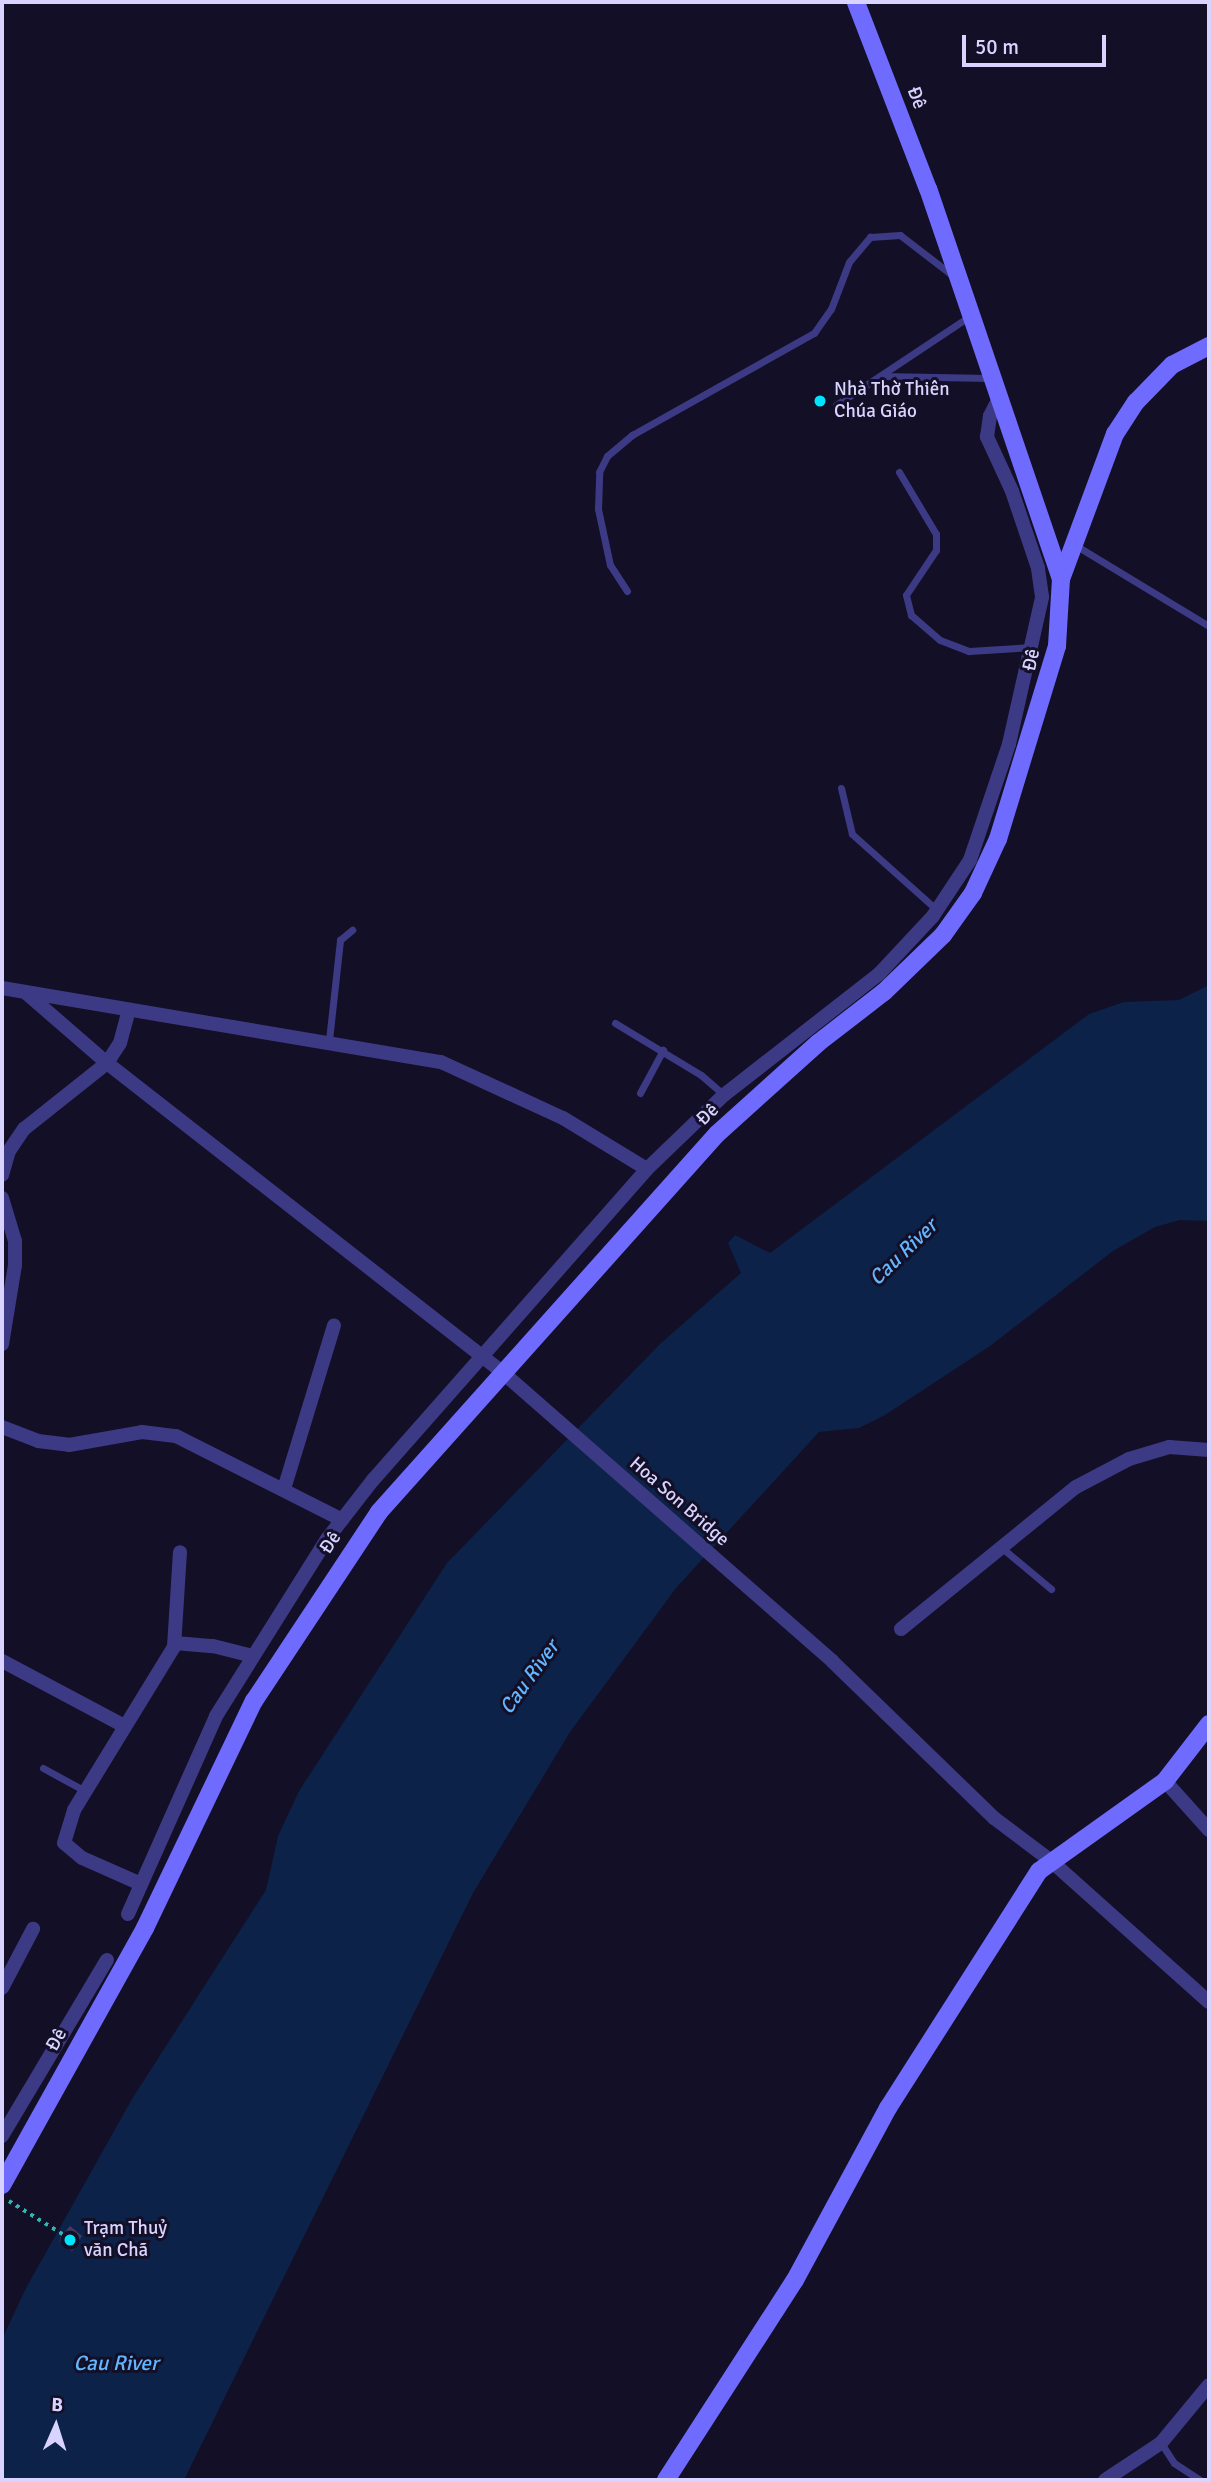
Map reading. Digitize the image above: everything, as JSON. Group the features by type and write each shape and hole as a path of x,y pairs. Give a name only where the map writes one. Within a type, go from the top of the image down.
{"main road":[{"name":"Đê","path":"2,2185 145,1928 254,1701 379,1512 501,1371 717,1134 818,1043 884,992 943,935 973,893 998,838 1045,695 1057,646 1061,579 959,281 856,2"},
{"path":"1061,579 1115,434 1136,402 1172,365 1209,346"},
{"path":"666,2480 795,2280 888,2108 1050,1860 1165,1782 1209,1724"}],"street":[{"path":"128,1914 216,1716 342,1520 646,1169 724,1095 879,974 937,910 970,860 1009,744 1034,647 1042,597 1038,568 1012,491 987,437 990,416 999,398"},
{"path":"2,988 329,1040 441,1062 563,1118 646,1169"},
{"name":"Hoa Son Bridge","path":"25,992 107,1063 501,1371 832,1661 994,1818 1050,1860 1209,2002"},
{"path":"2,1175 9,1151 24,1129 107,1063 120,1043 129,1010"},
{"path":"2,1198 15,1241 15,1265 2,1344"},
{"path":"284,1489 334,1325"},
{"path":"2,1427 38,1441 69,1445 142,1432 176,1436 342,1520"},
{"path":"901,1629 1076,1487 1129,1459 1169,1447 1209,1450"},
{"path":"141,1884 69,1851 64,1843 85,1791 175,1643 180,1552"},
{"path":"175,1643 213,1646 253,1656"},
{"path":"2,1661 124,1726"},
{"path":"1165,1782 1209,1829"},
{"path":"2,1987 33,1929"},
{"path":"2,2136 107,1960"},
{"path":"1105,2480 1161,2443 1209,2385"}],"lane":[{"path":"626,591 610,565 600,519 599,472 607,456 632,435 814,332 831,309 849,262 870,237 900,235 959,281"},
{"path":"836,405 971,316"},
{"path":"879,376 992,378"},
{"path":"900,472 936,534 936,550 906,595 911,615 940,640 969,651 1034,647"},
{"path":"1075,544 1209,626"},
{"path":"841,788 852,834 937,910"},
{"path":"329,1040 340,940 352,930"},
{"path":"615,1023 663,1050 724,1095"},
{"path":"640,1093 663,1050"},
{"path":"1002,1548 1051,1589"},
{"path":"43,1768 85,1791"},
{"path":"1161,2443 1174,2462 1200,2480"}],"path":[{"path":"14,2204 64,2235"}],"water":[{"name":"Cau River","path":"1209,985 1209,1221 1180,1220 1155,1227 1113,1251 990,1346 885,1415 859,1428 819,1432 676,1588 570,1732 473,1893 184,2480 2,2480 2,2339 26,2288 132,2099 266,1890 278,1836 299,1791 447,1563 660,1344 741,1273 728,1243 735,1235 770,1253 1089,1014 1124,1002 1179,1000"}],"building":[{"name":"Trạm Thuỷ văn Chã","path":"70,2226 82,2236 73,2248 60,2238"}],"place":[{"name":"Nhà Thờ Thiên Chúa Giáo","path":"820,401"},
{"name":"Trạm Thuỷ văn Chã","path":"70,2240"}]}
